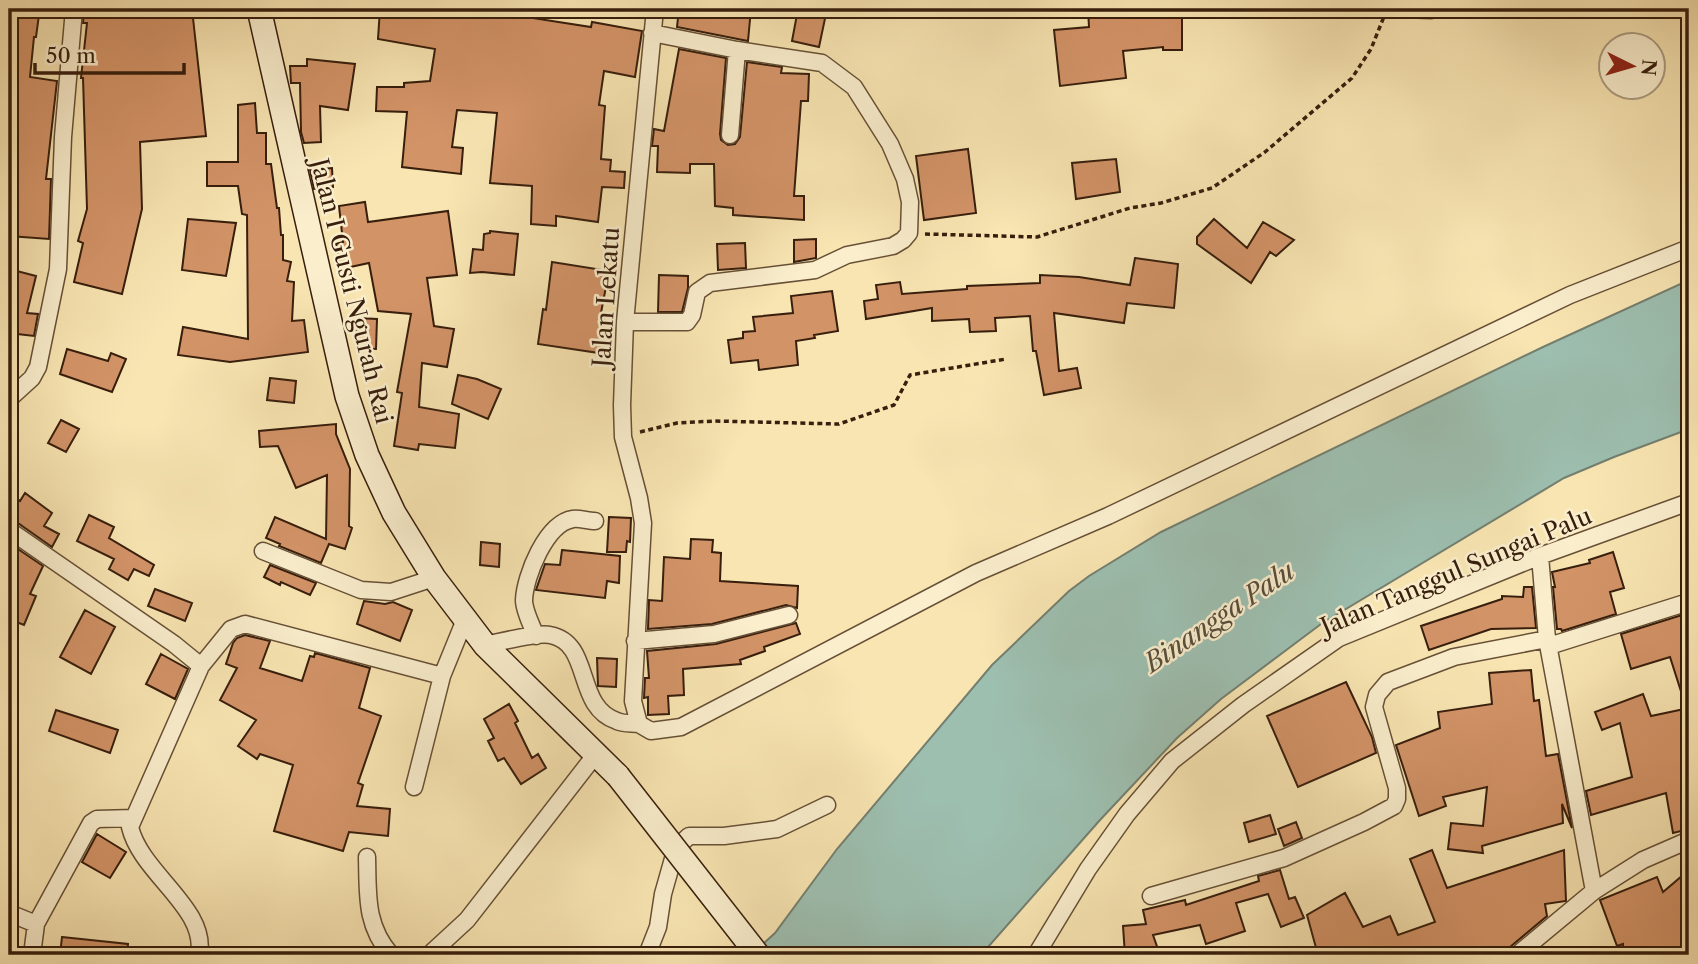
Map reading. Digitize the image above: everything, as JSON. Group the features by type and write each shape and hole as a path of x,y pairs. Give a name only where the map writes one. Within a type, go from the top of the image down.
{"main road":[{"name":"Jalan I Gusti Ngurah Rai","path":"259,9 347,396 367,455 394,513 434,578 485,645 618,776 758,955"}],"street":[{"path":"9,399 32,378 38,368 58,269 63,137 74,9"},
{"name":"Jalan Lekatu","path":"639,724 633,701 643,523 623,437 625,321 655,9"},
{"path":"1403,9 1431,10"},
{"path":"625,321 682,324 691,319 697,292 710,283 815,270 847,255 893,246 909,233 910,202 905,179 890,144 854,87 822,63 652,33"},
{"path":"730,135 737,50"},
{"path":"485,645 548,634 561,638 577,654 584,682 598,709 617,722 639,724 651,730 681,727 976,573 1108,516 1570,295 1689,248"},
{"name":"Jalan Tanggul Sungai Palu","path":"1036,955 1088,869 1127,814 1172,761 1242,705 1339,638 1540,556 1689,502"},
{"path":"536,636 524,601 541,545 557,528 572,519 595,522"},
{"path":"9,530 174,644 201,666"},
{"path":"263,551 361,590 391,592 434,578"},
{"path":"1540,556 1548,642 1594,891"},
{"path":"1151,896 1284,858 1394,806 1397,788 1374,706 1377,695 1388,682 1454,657 1548,642 1682,604"},
{"path":"635,641 714,634 789,615"},
{"path":"414,787 442,676 466,617"},
{"path":"199,955 199,933 194,921 145,861 134,842 130,827 201,666 230,629 245,624 442,676"},
{"path":"429,955 467,920 596,754"},
{"path":"647,955 658,927 663,894 676,848 689,836 724,836 777,829 827,806"},
{"path":"32,955 36,924 91,823 97,819 134,818"},
{"path":"1517,955 1594,891 1643,860 1689,840"},
{"path":"367,857 368,908 379,941 391,955"},
{"path":"9,913 36,924"}],"path":[{"path":"909,233 1037,237 1130,208 1161,203 1212,188 1265,152 1352,78 1371,49 1387,9"},
{"path":"623,437 677,423 702,421 839,424 894,405 910,375 1006,359"}],"water":[{"name":"Binangga Palu","path":"1689,280 1689,429 1564,478 1321,624 1221,699 1177,738 1100,820 981,955 751,955 775,933 837,849 992,665 1069,591 1089,576 1161,532 1543,347"}],"building":[{"path":"84,9 192,9 206,136 140,142 142,209 122,294 74,282 83,243 78,241 87,209 81,78 87,23 83,23"},
{"path":"380,9 402,12 403,9 527,9 526,17 591,27 592,22 642,31 635,77 604,71 599,105 605,106 601,159 611,160 610,171 625,172 624,188 602,187 598,222 556,216 556,226 531,224 532,186 490,183 497,113 457,110 452,147 463,148 461,174 402,167 407,112 376,111 377,87 404,87 404,83 430,81 435,49 378,39"},
{"path":"679,9 751,9 748,41 677,27"},
{"path":"798,9 827,9 819,47 792,41"},
{"path":"1088,9 1182,9 1182,50 1163,50 1163,47 1123,51 1126,78 1060,86 1054,30 1089,27"},
{"path":"9,12 39,15 30,77 57,81 46,179 51,179 49,239 9,236"},
{"path":"679,49 726,58 720,134 721,140 728,145 735,144 740,137 747,62 782,67 781,73 809,74 808,101 801,101 794,196 804,196 804,220 733,215 733,208 715,206 714,164 690,164 690,173 657,172 658,146 652,146 654,129 664,131"},
{"path":"307,59 355,64 348,110 320,106 321,142 304,143 301,132 300,83 291,83 290,66 307,66"},
{"path":"255,103 257,133 266,133 266,164 271,164 279,208 283,260 291,262 287,281 294,282 292,321 304,320 308,352 230,362 178,355 183,327 248,339 247,215 242,214 238,186 207,186 207,162 238,162 238,105"},
{"path":"968,149 976,213 924,220 916,156"},
{"path":"1116,159 1120,192 1076,199 1072,163"},
{"path":"332,168 333,187 314,189 310,170"},
{"path":"365,202 368,222 448,211 457,275 427,278 434,326 454,329 447,367 422,363 419,407 459,414 455,448 419,444 418,450 394,446 402,393 397,392 411,314 378,311 369,263 341,269 336,244 343,242 339,206"},
{"path":"188,219 236,223 226,276 182,270"},
{"path":"1214,219 1247,248 1263,222 1294,240 1276,256 1270,252 1251,283 1197,244 1197,237"},
{"path":"490,231 518,234 514,275 470,273 473,249 483,250 484,234"},
{"path":"816,239 816,258 794,262 794,240"},
{"path":"745,243 746,268 718,270 717,244"},
{"path":"1135,258 1178,264 1174,308 1127,303 1124,323 1054,313 1059,371 1077,368 1081,388 1044,395 1036,351 1033,351 1030,316 995,318 996,331 970,332 969,319 932,321 932,308 866,319 864,301 878,299 876,285 900,282 902,294 967,289 967,286 1040,283 1040,275 1079,277 1130,285"},
{"path":"552,262 609,271 600,318 604,319 599,353 538,344 543,309 546,310"},
{"path":"9,269 36,276 27,313 38,314 34,336 9,333"},
{"path":"659,275 688,276 682,312 658,312"},
{"path":"832,291 838,331 796,341 798,365 759,370 758,360 731,363 728,340 743,338 743,332 755,331 753,317 793,313 791,296"},
{"path":"357,318 377,319 376,349 356,348"},
{"path":"67,349 108,361 111,353 126,359 112,392 60,374"},
{"path":"458,375 501,389 488,419 452,404"},
{"path":"270,378 296,381 294,403 267,400"},
{"path":"61,420 79,429 66,452 48,443"},
{"path":"336,424 336,434 350,469 349,526 352,528 345,549 329,544 321,563 266,538 275,517 326,539 327,475 296,488 278,446 260,447 259,431"},
{"path":"9,493 20,501 25,493 52,513 44,526 59,534 52,547 15,521 9,520"},
{"path":"89,515 114,527 109,538 154,565 149,576 134,569 128,580 109,569 114,559 77,541"},
{"path":"609,517 631,518 630,542 627,541 626,552 607,552"},
{"path":"691,539 713,540 712,552 721,553 720,581 798,586 797,608 786,605 712,624 648,629 649,600 662,601 664,557 690,559"},
{"path":"481,542 500,544 499,567 480,565"},
{"path":"9,543 43,566 30,594 36,596 24,625 9,619"},
{"path":"562,550 620,556 619,583 607,581 605,598 536,590 545,564 560,565"},
{"path":"1613,552 1624,588 1610,592 1616,614 1562,631 1557,629 1552,572 1590,563 1589,560"},
{"path":"270,565 316,583 310,595 264,577"},
{"path":"1524,587 1532,587 1536,628 1491,629 1429,650 1421,626 1502,599 1502,596 1523,597"},
{"path":"155,589 192,603 185,621 148,606"},
{"path":"364,601 385,604 393,602 412,610 400,641 357,624"},
{"path":"85,610 115,627 91,674 60,657"},
{"path":"1682,615 1689,639 1689,706 1686,707 1670,657 1631,669 1621,634"},
{"path":"796,623 800,634 764,647 765,651 740,660 741,664 683,669 684,695 668,696 669,714 648,715 648,697 644,698 645,678 649,678 647,651 716,644"},
{"path":"245,635 270,641 260,668 302,681 310,656 314,657 315,653 370,668 359,708 381,716 358,783 363,785 357,806 390,809 388,836 349,832 343,851 274,831 293,765 260,754 257,759 238,746 256,720 220,700 237,668 226,664 233,643"},
{"path":"161,654 188,669 175,699 146,684"},
{"path":"597,658 617,659 616,687 598,686"},
{"path":"1531,670 1534,701 1539,700 1546,756 1558,754 1572,828 1562,804 1563,823 1482,846 1483,853 1448,849 1451,823 1483,826 1487,787 1443,797 1446,806 1419,816 1396,745 1440,728 1438,712 1492,704 1489,673"},
{"path":"1346,682 1372,737 1376,753 1298,787 1267,716"},
{"path":"1643,694 1651,716 1689,708 1689,829 1673,833 1666,793 1591,815 1586,791 1632,777 1620,723 1602,730 1595,712"},
{"path":"509,704 532,758 538,754 546,768 521,784 504,758 498,761 488,741 494,738 484,719"},
{"path":"56,710 118,730 110,753 49,731"},
{"path":"1270,815 1276,834 1249,842 1244,823"},
{"path":"1296,822 1302,838 1284,846 1278,829"},
{"path":"97,834 126,852 110,878 82,862"},
{"path":"1432,850 1447,888 1564,850 1566,901 1545,904 1547,916 1510,947 1507,955 1318,955 1307,915 1345,893 1363,927 1390,916 1398,935 1435,922 1410,859"},
{"path":"1280,870 1289,899 1295,897 1304,918 1281,927 1268,894 1236,903 1245,931 1206,944 1200,925 1153,935 1160,955 1125,955 1123,926 1146,924 1143,910 1185,900 1186,905 1259,881 1258,876"},
{"path":"1689,870 1689,955 1623,955 1623,944 1617,946 1600,900 1657,877 1663,892"},
{"path":"62,937 128,944 127,955 60,955"}]}
